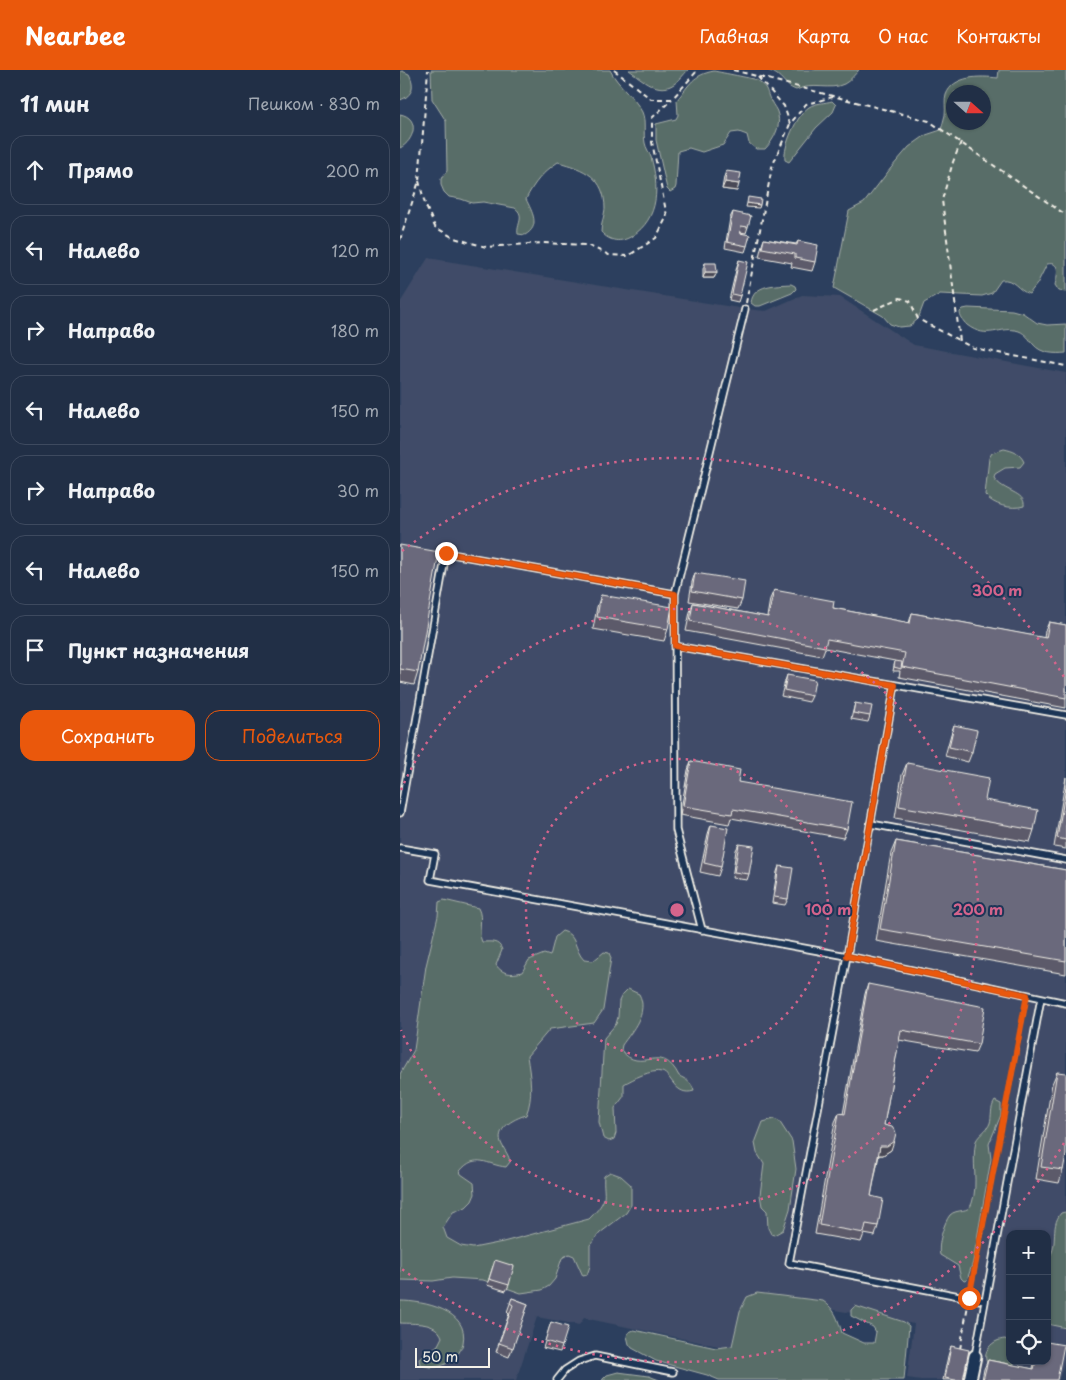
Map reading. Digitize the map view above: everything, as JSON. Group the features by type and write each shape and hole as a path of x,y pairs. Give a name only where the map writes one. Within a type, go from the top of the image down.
{"street":[{"path":"970,1380 974,1356"}],"lane":[{"path":"702,930 676,830 675,594 745,309"},
{"path":"400,813 446,553 675,594"},
{"path":"675,646 1066,715"},
{"path":"895,685 847,956 789,1263 985,1301"},
{"path":"871,824 1066,860"},
{"path":"400,848 435,854 430,880 847,956 1066,1002"},
{"path":"974,1356 1041,998"},
{"path":"557,1380 565,1370 580,1361 595,1356 673,1372"}],"path":[{"path":"400,240 419,181 428,70"},
{"path":"614,70 650,99 672,99"},
{"path":"419,181 425,204 435,227 454,238 486,247 542,243 587,245 609,255 628,256 656,238 667,216 652,142 652,118 698,70"},
{"path":"732,70 929,120 1066,215"},
{"path":"757,76 784,106 790,124"},
{"path":"745,309 772,167 790,124 806,104 835,96"},
{"path":"960,341 942,200 961,142"},
{"path":"874,310 900,298 910,301 918,319 973,348 1066,366"},
{"path":"974,1356 959,1353 1027,995"}],"shaded area":[{"path":"428,258 766,311 802,295 840,297 914,345 1066,373 1066,1357 1059,1380 921,1380 907,1378 914,1324 751,1295 732,1349 584,1318 579,1325 537,1317 516,1380 400,1380 400,303"}],"green space":[{"path":"431,70 610,70 642,112 645,143 654,168 656,190 655,201 648,220 641,229 628,238 612,240 608,238 601,232 605,209 604,198 597,182 584,172 558,162 539,178 526,199 533,214 534,223 530,231 525,235 518,234 520,214 515,208 483,202 472,203 449,197 441,185 441,179 447,171 446,121 432,99"},
{"path":"629,70 688,70 674,84 662,88 650,85"},
{"path":"767,70 859,70 848,81 839,86 809,87 796,90 788,86 773,72"},
{"path":"999,70 1066,70 1066,292 1059,291 1055,285 1057,267 1047,264 1037,284 1029,294 1012,282 1001,280 992,293 982,296 940,294 924,303 918,319 910,326 899,327 890,324 883,316 834,288 849,211 864,203 909,147 926,135 941,130 945,115 946,95 946,130 991,130 991,85 954,85 968,78 998,78"},
{"path":"714,71 753,79 763,86 767,90 777,113 779,120 777,129 771,142 765,149 756,149 749,143 747,135 739,132 731,133 723,145 702,152 689,148 678,151 676,186 670,192 667,189 656,140 656,124 676,119 678,115 677,100 685,89 696,78"},
{"path":"400,72 409,74 412,90 408,96 400,100"},
{"path":"832,101 836,105 833,112 816,128 789,162 785,160 789,139 804,111 811,106"},
{"path":"400,114 407,116 411,120 413,130 409,140 400,148"},
{"path":"791,284 796,289 792,293 760,306 755,306 751,303 756,292 761,289 772,285"},
{"path":"968,308 1012,310 1023,313 1037,323 1047,325 1066,324 1066,353 1044,352 1019,331 981,332 974,330 967,325 961,316 960,312"},
{"path":"1004,449 1016,453 1024,462 1020,467 1005,468 995,474 994,478 998,483 1018,495 1024,501 1024,506 1003,506 988,499 985,495 989,458 992,453"},
{"path":"444,900 478,908 480,912 482,942 494,942 501,947 502,950 496,965 504,972 522,972 529,960 544,954 550,956 555,937 562,931 570,935 584,960 593,961 604,952 609,953 611,958 603,1010 594,1023 550,1029 527,1056 531,1086 530,1101 526,1115 506,1126 500,1139 510,1162 506,1167 482,1161 471,1162 466,1165 460,1171 461,1174 474,1183 475,1194 472,1201 466,1207 453,1212 443,1227 447,1238 461,1246 473,1248 589,1219 598,1210 603,1201 604,1176 610,1172 621,1176 631,1185 631,1205 626,1213 600,1233 590,1245 590,1266 587,1275 583,1276 574,1256 569,1254 562,1258 555,1279 542,1290 521,1293 483,1280 452,1278 433,1281 400,1280 400,1074 414,1050 426,966 438,916 439,902"},
{"path":"628,989 639,994 642,1008 638,1021 622,1045 621,1050 628,1057 636,1060 665,1060 679,1076 690,1084 694,1091 682,1091 665,1074 658,1071 642,1075 624,1084 624,1096 615,1108 616,1133 614,1139 609,1141 603,1138 599,1122 604,1038 616,1024 619,1001"},
{"path":"995,1101 1001,1104 1001,1115 989,1144 991,1159 973,1262 967,1280 964,1281 961,1278 958,1266 940,1255 940,1240 945,1223 950,1215 968,1209 972,1203 975,1188 974,1156 976,1141 990,1123"},
{"path":"774,1119 779,1121 792,1141 796,1169 790,1209 783,1230 774,1235 771,1234 768,1228 767,1211 762,1206 760,1195 764,1164 757,1153 755,1143 763,1122"},
{"path":"1061,1213 1066,1213 1066,1328 1051,1325 1051,1255 1057,1219"},
{"path":"757,1293 823,1301 836,1315 842,1333 864,1343 874,1343 876,1332 873,1327 851,1316 851,1310 855,1306 904,1322 909,1326 904,1380 719,1380 656,1361 632,1348 629,1344 627,1336 629,1332 634,1330 716,1348 732,1346 740,1311 747,1297"},
{"path":"400,1301 421,1303 452,1315 459,1323 463,1332 463,1343 461,1349 452,1360 446,1364 433,1367 420,1364 419,1359 438,1345 442,1337 435,1328 424,1324 400,1323"},
{"path":"1000,1340 1006,1340 1006,1365 1010,1365 1006,1367 987,1363 986,1359 989,1347"},
{"path":"618,1372 649,1376 659,1380 602,1380 607,1375"}],"building":[{"path":"726,171 741,173 739,184 725,182"},
{"path":"748,197 761,199 760,205 747,203"},
{"path":"733,212 751,216 748,227 741,226 740,233 750,235 747,246 727,242"},
{"path":"764,239 797,245 798,241 818,245 815,262 795,258 795,254 762,248"},
{"path":"739,260 748,262 740,296 732,294"},
{"path":"705,263 716,263 717,272 705,272"},
{"path":"400,545 439,552 418,672 400,669"},
{"path":"695,573 745,581 742,600 692,591"},
{"path":"774,590 834,601 833,608 910,623 912,613 1046,638 1049,622 1066,625 1066,698 902,667 905,653 827,639 825,647 690,621 693,603 768,617"},
{"path":"601,595 672,607 668,629 597,617"},
{"path":"895,661 902,662 901,669 894,667"},
{"path":"787,675 815,680 812,696 784,690"},
{"path":"855,703 872,706 870,716 853,713"},
{"path":"954,725 977,730 972,752 949,747"},
{"path":"691,761 740,770 738,782 852,802 847,829 733,809 732,814 683,806"},
{"path":"907,763 989,778 985,800 1038,810 1034,830 899,806"},
{"path":"1066,788 1066,840 1057,838"},
{"path":"711,825 728,828 721,867 704,863"},
{"path":"896,841 1066,870 1066,961 880,929"},
{"path":"739,844 754,846 749,874 734,872"},
{"path":"779,866 793,868 788,899 774,897"},
{"path":"868,984 985,1007 979,1044 901,1030 884,1125 892,1127 896,1133 894,1141 887,1146 880,1146 871,1196 883,1199 878,1226 866,1224 864,1233 819,1225 839,1113 845,1114"},
{"path":"1057,1072 1066,1073 1066,1155 1063,1170 1041,1167"},
{"path":"495,1260 514,1266 509,1285 489,1279"},
{"path":"512,1298 528,1304 513,1348 499,1343 513,1305 510,1303"},
{"path":"551,1322 568,1327 562,1346 545,1341"},
{"path":"1051,1343 1064,1345 1057,1380 983,1380 988,1360 1034,1369 1035,1365 1051,1365"},
{"path":"951,1346 969,1350 963,1380 945,1378"}],"route":[{"path":"446,553 675,594 675,646 895,685 847,956 1027,995 969,1298"}]}
